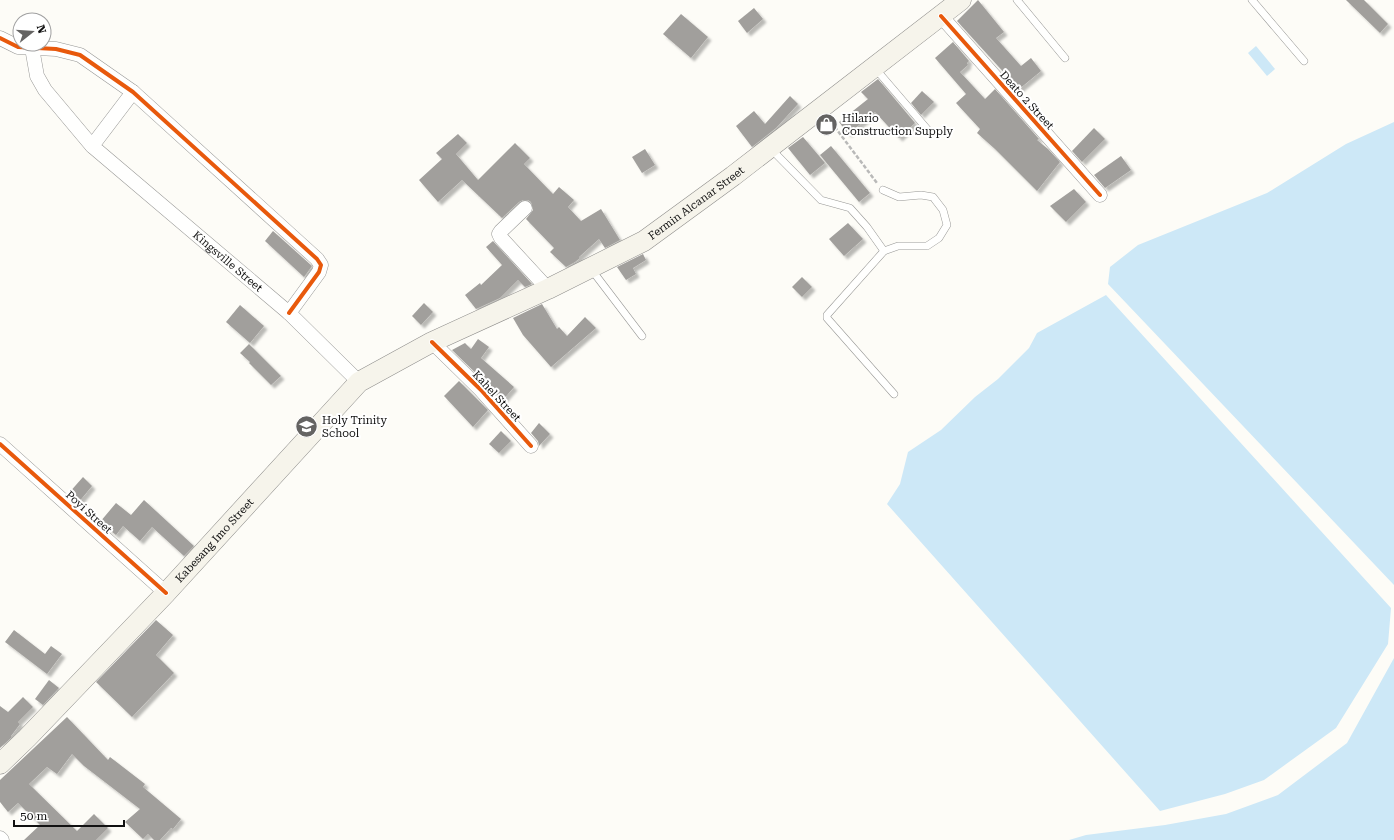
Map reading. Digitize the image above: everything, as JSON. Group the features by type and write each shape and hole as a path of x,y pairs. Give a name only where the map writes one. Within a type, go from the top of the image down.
{"main road":[{"name":"Fermin Alcanar Street","path":"401,359 432,342 548,289 644,241 734,176 961,0"},
{"name":"Kabesang Imo Street","path":"0,764 32,733 166,593 359,382 401,359"}],"street":[{"name":"Deato 2 Street","path":"941,16 1100,195"},
{"path":"0,38 12,44"},
{"path":"52,48 80,55 133,92 317,259 321,265 319,272 288,313"},
{"name":"Kingsville Street","path":"33,52 37,76 45,90 92,146 288,313 359,382"},
{"path":"92,146 133,92"},
{"path":"525,208 499,234 548,289"},
{"name":"Kahel Street","path":"432,342 481,390 531,446"},
{"name":"Poyi Street","path":"0,444 166,593"}],"lane":[{"path":"1017,0 1065,58"},
{"path":"1252,0 1304,61"},
{"path":"874,67 928,130"},
{"path":"770,147 776,155 821,200 850,208 867,227 884,251"},
{"path":"884,190 899,197 921,195 933,197 943,210 948,225 940,238 928,246 898,246 884,251 826,315 894,394"},
{"path":"590,267 642,336"}],"path":[{"path":"821,108 884,190"}],"water":[{"path":"1256,46 1275,69 1267,76 1248,53"},
{"path":"1394,122 1394,585 1108,284 1110,267 1138,245 1267,193 1346,144"},
{"path":"1106,295 1391,608 1388,644 1336,728 1264,780 1225,794 1160,811 887,504 900,484 908,452 941,430 975,397 998,379 1029,348 1037,333"},
{"path":"1394,658 1394,840 1069,840 1086,835 1165,825 1226,814 1278,795 1347,743"}],"building":[{"path":"978,0 1004,32 996,38 1021,66 1031,58 1041,71 1018,90 957,21"},
{"path":"1346,0 1364,0 1388,24 1380,33"},
{"path":"754,8 763,19 747,33 738,21"},
{"path":"681,14 708,37 691,58 663,34"},
{"path":"953,42 969,61 967,63 968,65 960,72 985,99 995,89 1039,139 1037,140 1060,162 1037,191 977,133 980,129 956,103 966,94 935,58"},
{"path":"878,79 915,123 899,138 875,112 848,134 839,122 868,99 861,92"},
{"path":"922,91 934,102 921,115 911,103"},
{"path":"790,96 798,104 776,128 752,147 736,126 754,111 765,124"},
{"path":"1094,128 1105,139 1082,162 1072,151"},
{"path":"458,134 467,143 456,154 478,180 515,143 530,158 524,164 553,194 559,187 574,200 568,207 581,221 601,209 620,240 605,248 599,239 579,257 580,258 566,267 550,252 554,248 526,219 533,210 531,202 528,200 519,202 502,218 462,180 438,202 419,180 442,159 436,153"},
{"path":"803,137 825,163 810,175 788,148"},
{"path":"831,146 870,193 859,202 820,155"},
{"path":"645,149 655,165 642,173 632,157"},
{"path":"1121,156 1131,170 1105,188 1094,175"},
{"path":"1074,189 1086,202 1066,222 1050,206"},
{"path":"848,223 863,239 844,256 829,239"},
{"path":"273,231 312,266 304,277 265,241"},
{"path":"493,241 532,284 525,287 518,280 500,298 476,309 465,295 480,283 481,285 502,265 486,247"},
{"path":"643,254 646,260 633,268 636,274 626,280 617,267"},
{"path":"802,277 812,287 802,297 792,287"},
{"path":"424,303 433,312 421,325 412,316"},
{"path":"542,304 557,329 559,327 567,336 585,317 596,328 551,367 523,335 513,318"},
{"path":"240,305 264,326 250,343 226,322"},
{"path":"478,339 489,347 481,358 514,387 502,401 452,350 465,343 471,349"},
{"path":"249,344 281,376 271,385 240,353"},
{"path":"459,381 488,410 473,427 444,396"},
{"path":"539,423 550,434 539,446 538,441 531,433"},
{"path":"501,431 511,441 499,453 489,444"},
{"path":"83,477 92,486 78,503 68,494"},
{"path":"144,500 194,546 184,556 152,527 140,541 123,526 116,535 100,522 116,503 131,515"},
{"path":"156,620 173,635 156,655 174,673 132,717 96,682"},
{"path":"14,630 45,654 51,646 62,654 47,674 5,642"},
{"path":"49,680 59,688 43,705 35,699"},
{"path":"23,697 33,707 18,722 20,724 11,736 12,737 0,748 0,706 8,712"},
{"path":"67,717 108,760 110,757 145,784 143,787 181,819 173,829 171,828 160,840 154,840 148,834 143,839 125,822 140,809 84,766 72,754 57,774 47,767 29,784 77,831 94,814 108,828 96,840 24,840 40,825 18,803 8,812 0,802 0,780"}],"cycle path":[{"path":"941,16 1100,195"},
{"path":"0,38 18,47 56,49 80,55 133,92 317,259 321,265 319,272 289,313"},
{"path":"432,342 481,390 531,446"},
{"path":"0,444 166,593"}],"place":[{"name":"Hilario Construction Supply","path":"826,124"},
{"name":"Holy Trinity School","path":"307,426"}]}
